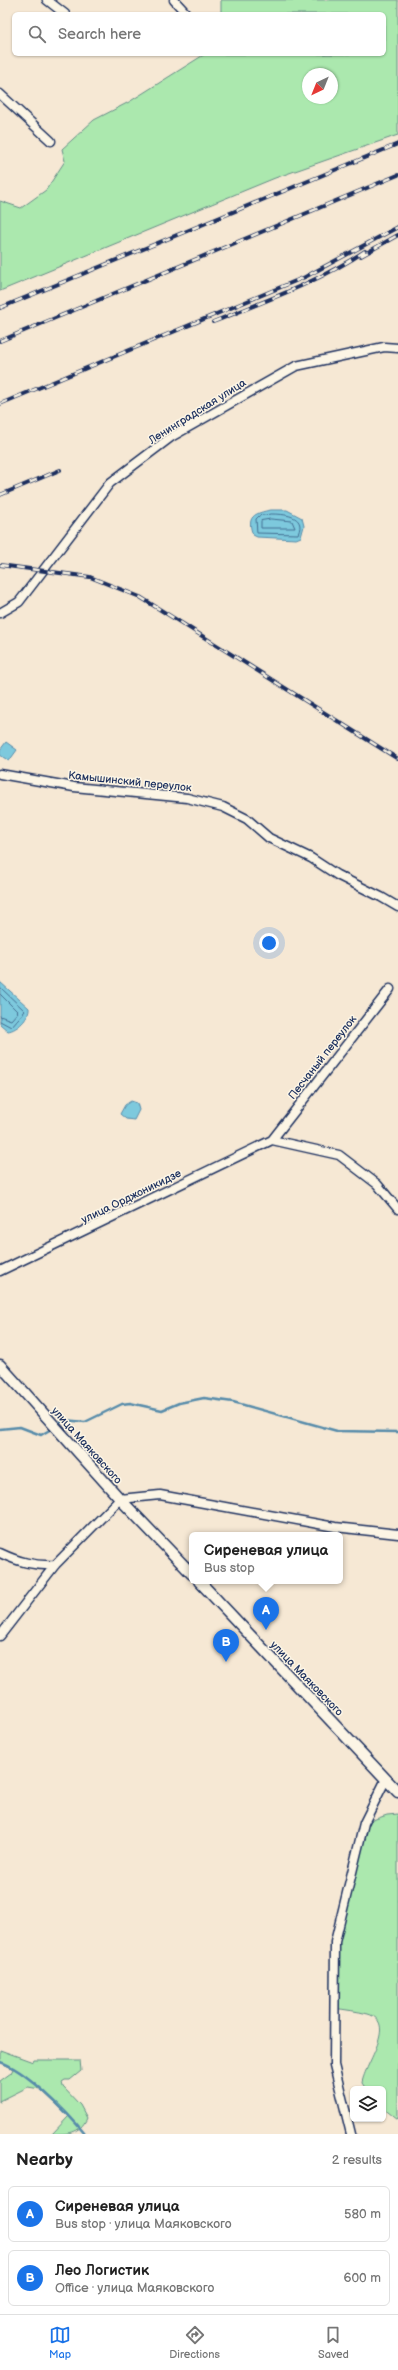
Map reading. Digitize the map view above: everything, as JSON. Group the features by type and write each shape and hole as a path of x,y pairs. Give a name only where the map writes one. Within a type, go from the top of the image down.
{"street":[{"path":"47,0 62,12"},
{"path":"174,0 184,12"},
{"path":"0,94 51,141"},
{"name":"Ленинградская улица","path":"0,614 19,602 110,483 170,437 296,366 384,348 398,348"},
{"name":"Камышинский переулок","path":"0,774 74,787 187,798 223,807 247,819 269,838 311,858 337,875 381,896 398,907"},
{"name":"Песчаный переулок","path":"272,1140 390,989"},
{"path":"272,1140 339,1155 377,1184 398,1209"},
{"name":"улица Орджоникидзе","path":"0,1271 272,1140"},
{"name":"улица Маяковского","path":"0,1365 120,1499 189,1571"},
{"path":"0,1636 55,1565 120,1499 160,1496 335,1527 398,1534"},
{"path":"0,1553 22,1563 40,1566 55,1565"},
{"name":"улица Маяковского","path":"202,1584 398,1792"},
{"path":"351,2134 334,2065 335,1942 364,1823 386,1779"}],"green space":[{"path":"221,0 398,0 398,135 275,178 0,291 0,201 21,208 46,190 65,161 62,149 94,120 129,102 202,56 386,56 386,12 221,12"},
{"path":"398,1814 398,2119 386,2109 386,2086 364,2086 362,2083 380,2035 380,2026 376,2019 368,2014 334,2008 335,1942 364,1823 387,1815"},
{"path":"0,2050 33,2062 34,2060 80,2060 81,2071 70,2080 65,2080 62,2082 63,2087 80,2105 87,2118 81,2127 68,2133 52,2134 69,2116 40,2089 28,2087 0,2101 0,2081 11,2073 13,2069 0,2062"}],"water":[{"path":"271,510 287,510 302,518 304,526 301,537 296,539 257,537 253,535 250,524 253,517 256,514"},
{"path":"6,742 17,750 9,761 0,755 0,750"},
{"path":"0,982 29,1008 29,1012 22,1023 8,1031 0,1024"},
{"path":"131,1101 137,1103 139,1110 134,1120 126,1119 120,1114 125,1105"}],"waterway":[{"path":"56,1425 64,1420 85,1422 122,1404 130,1403 162,1410 179,1403 204,1398 233,1402 337,1431 398,1432"},
{"path":"0,1429 20,1427 41,1435 53,1428"},
{"path":"0,2062 21,2073 46,2093 85,2134"}],"railway":[{"path":"0,308 398,144"},
{"path":"0,341 398,175"},
{"path":"0,404 305,277 398,227"},
{"path":"361,256 398,235"},
{"path":"213,322 310,282 365,251"},
{"path":"0,495 60,470"},
{"path":"0,565 90,577 140,597 398,759"}],"place":[{"name":"Сиреневая улица","path":"266,1630"},
{"name":"Лео Логистик","path":"226,1662"}]}
